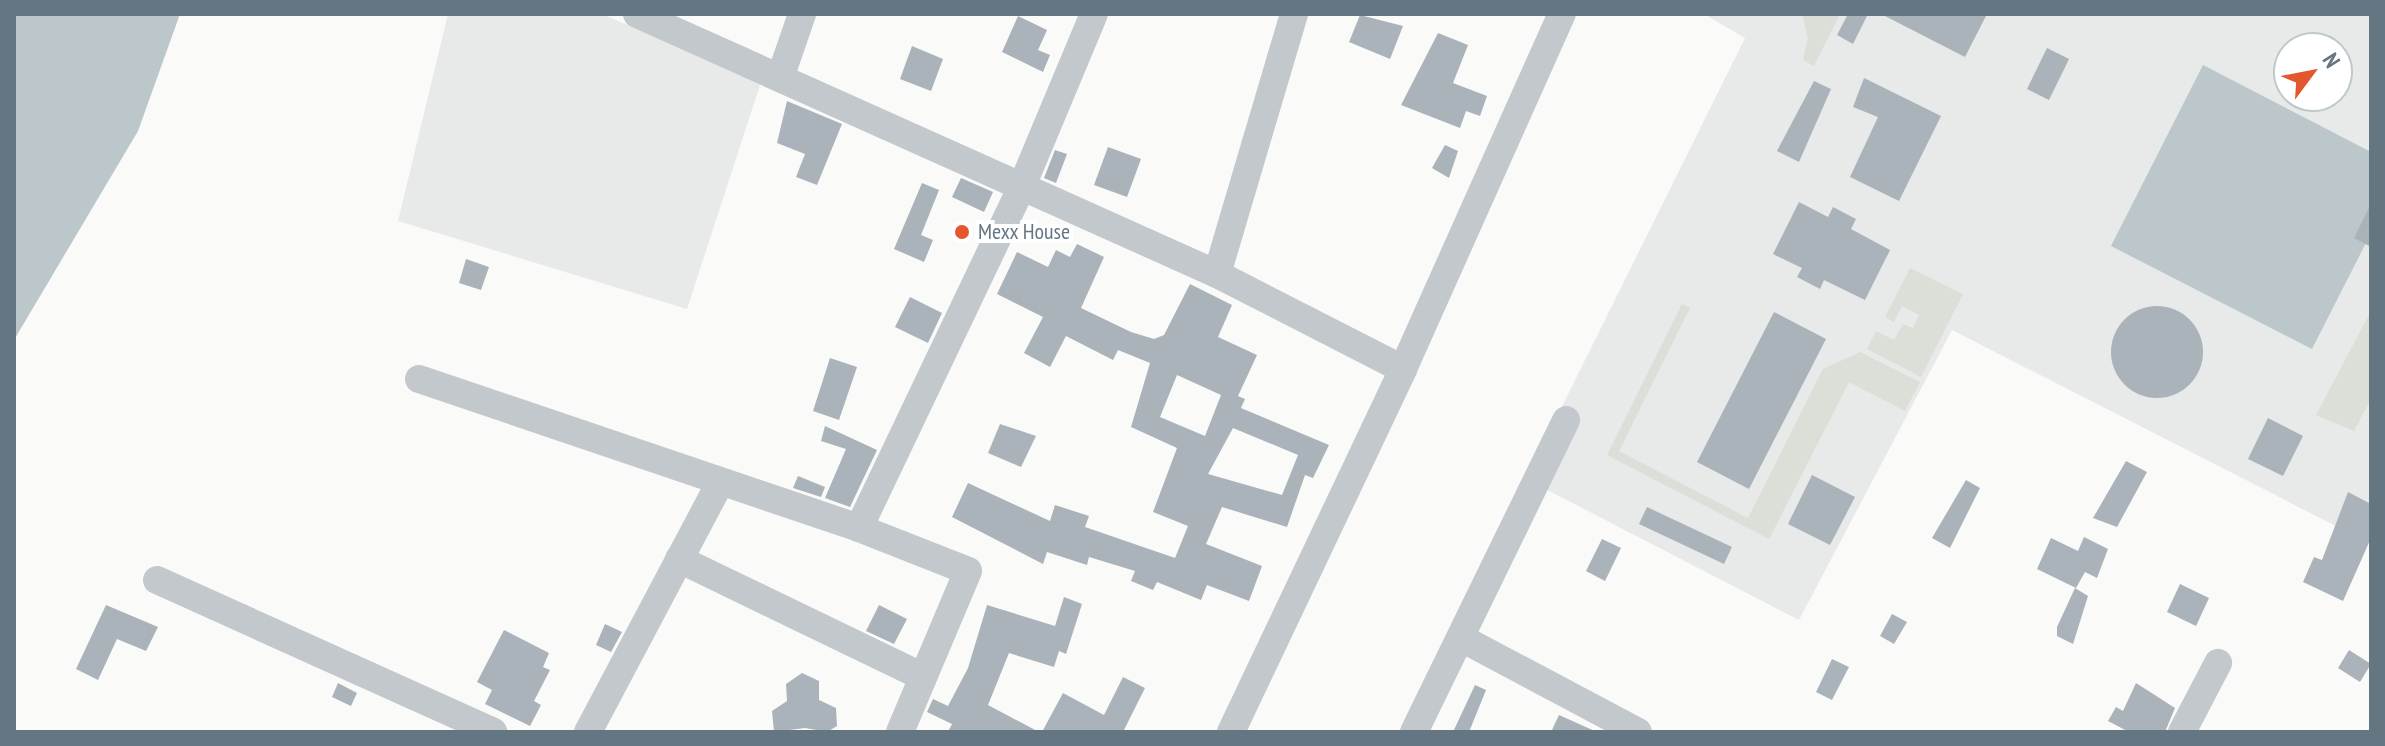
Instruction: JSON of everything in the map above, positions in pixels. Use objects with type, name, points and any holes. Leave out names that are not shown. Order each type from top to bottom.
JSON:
[{"type":"street","points":[[637,14],[1217,274],[1403,369]]},
{"type":"street","points":[[780,78],[802,14]]},
{"type":"street","points":[[859,528],[1022,186],[1094,14]]},
{"type":"street","points":[[1217,274],[1294,14]]},
{"type":"street","points":[[1231,732],[1403,369],[1562,14]]},
{"type":"street","points":[[419,379],[859,528],[968,571],[900,732]]},
{"type":"street","points":[[1414,732],[1463,639],[1566,420]]},
{"type":"street","points":[[588,732],[720,483]]},
{"type":"street","points":[[679,559],[923,677]]},
{"type":"street","points":[[157,580],[493,732]]},
{"type":"street","points":[[1463,639],[1638,732]]},
{"type":"street","points":[[2182,732],[2218,663]]},
{"type":"shaded area","points":[[14,14],[180,14],[138,131],[14,340]]},
{"type":"shaded area","points":[[448,14],[602,14],[761,82],[687,309],[398,221]]},
{"type":"shaded area","points":[[1704,14],[2371,14],[2371,544],[1952,330],[1799,620],[1526,479],[1745,38]]},
{"type":"shaded area","points":[[1802,14],[1840,14],[1814,66],[1803,60],[1808,38]]},
{"type":"shaded area","points":[[2203,65],[2273,101],[2273,112],[2294,112],[2371,152],[2371,233],[2312,349],[2111,246]]},
{"type":"shaded area","points":[[1910,268],[1963,294],[1921,377],[1867,349],[1876,331],[1894,340],[1903,324],[1913,328],[1919,315],[1902,306],[1894,322],[1885,317]]},
{"type":"shaded area","points":[[1682,304],[1690,308],[1619,451],[1748,518],[1823,369],[1860,352],[1920,382],[1905,411],[1849,382],[1769,539],[1607,455]]},
{"type":"shaded area","points":[[2371,311],[2371,399],[2354,431],[2316,415]]},
{"type":"building","points":[[1848,14],[1868,14],[1853,44],[1837,35]]},
{"type":"building","points":[[1881,14],[1987,14],[1965,57]]},
{"type":"building","points":[[1360,15],[1403,26],[1390,59],[1349,42]]},
{"type":"building","points":[[1018,16],[1047,30],[1038,50],[1050,55],[1043,72],[1002,52]]},
{"type":"building","points":[[1438,33],[1468,45],[1453,83],[1487,96],[1480,116],[1466,111],[1460,128],[1401,105]]},
{"type":"building","points":[[912,46],[943,59],[931,91],[900,79]]},
{"type":"building","points":[[2047,48],[2069,59],[2049,100],[2027,89]]},
{"type":"building","points":[[1864,78],[1941,116],[1899,201],[1850,177],[1878,117],[1853,107]]},
{"type":"building","points":[[1814,81],[1831,89],[1799,162],[1777,151]]},
{"type":"building","points":[[787,101],[842,124],[817,185],[796,177],[805,154],[777,143]]},
{"type":"building","points":[[1445,145],[1458,151],[1449,178],[1432,168]]},
{"type":"building","points":[[1108,147],[1141,159],[1127,197],[1094,185]]},
{"type":"building","points":[[1055,150],[1067,154],[1056,183],[1044,178]]},
{"type":"building","points":[[961,178],[993,192],[984,212],[952,197]]},
{"type":"building","points":[[922,183],[939,190],[921,235],[933,240],[924,262],[894,249]]},
{"type":"building","points":[[1799,202],[1828,217],[1833,207],[1856,219],[1851,229],[1890,250],[1865,300],[1824,280],[1820,289],[1797,277],[1802,268],[1773,254]]},
{"type":"building","points":[[2371,204],[2371,247],[2354,238]]},
{"type":"building","points":[[1077,244],[1104,257],[1081,308],[1131,332],[1154,339],[1164,335],[1190,284],[1232,305],[1218,337],[1257,355],[1238,396],[1245,399],[1241,408],[1329,445],[1313,478],[1305,475],[1287,527],[1222,507],[1206,544],[1262,566],[1249,601],[1207,585],[1201,600],[1157,582],[1153,590],[1131,581],[1135,571],[1089,557],[1087,565],[1047,552],[1043,564],[952,517],[968,483],[1050,521],[1055,505],[1089,516],[1085,527],[1175,558],[1188,526],[1153,512],[1177,448],[1131,427],[1150,363],[1118,350],[1113,360],[1066,336],[1050,367],[1024,353],[1043,317],[997,294],[1017,252],[1048,267],[1056,250],[1070,257]],"holes":[[[1177,375],[1221,395],[1205,436],[1160,417]],[[1233,428],[1298,455],[1282,495],[1208,474]]]},
{"type":"building","points":[[466,259],[489,267],[481,290],[459,283]]},
{"type":"building","points":[[910,297],[942,313],[928,343],[895,327]]},
{"type":"building","points":[[2157,306],[2175,310],[2190,319],[2199,334],[2203,352],[2199,370],[2190,385],[2175,394],[2157,398],[2139,394],[2124,385],[2115,370],[2111,352],[2115,334],[2124,319],[2139,310]]},
{"type":"building","points":[[1774,312],[1826,339],[1749,489],[1697,462]]},
{"type":"building","points":[[830,358],[857,367],[839,420],[813,411]]},
{"type":"building","points":[[2268,418],[2303,436],[2283,476],[2248,459]]},
{"type":"building","points":[[1000,424],[1036,436],[1021,467],[988,453]]},
{"type":"building","points":[[825,426],[877,450],[850,507],[825,498],[846,449],[821,441]]},
{"type":"building","points":[[2126,461],[2147,472],[2117,527],[2093,518]]},
{"type":"building","points":[[1812,475],[1855,497],[1830,545],[1788,524]]},
{"type":"building","points":[[798,476],[825,487],[821,497],[793,488]]},
{"type":"building","points":[[1966,480],[1980,488],[1950,548],[1932,538]]},
{"type":"building","points":[[2348,492],[2371,504],[2371,538],[2343,601],[2303,582],[2314,557],[2322,560]]},
{"type":"building","points":[[1647,507],[1732,547],[1724,564],[1639,524]]},
{"type":"building","points":[[2084,537],[2108,549],[2097,578],[2085,572],[2076,588],[2037,569],[2051,538],[2078,551]]},
{"type":"building","points":[[1602,539],[1621,548],[1605,581],[1586,571]]},
{"type":"building","points":[[2180,584],[2209,598],[2196,626],[2167,612]]},
{"type":"building","points":[[2075,588],[2088,596],[2073,644],[2057,636],[2057,627]]},
{"type":"building","points":[[1064,597],[1082,604],[1066,654],[1059,651],[1054,667],[1009,653],[988,705],[1039,732],[948,732],[952,724],[927,712],[933,699],[948,706],[968,668],[987,605],[1055,626]]},
{"type":"building","points":[[106,605],[158,627],[146,651],[117,639],[98,680],[76,669]]},
{"type":"building","points":[[879,605],[907,619],[894,644],[866,631]]},
{"type":"building","points":[[1892,614],[1907,622],[1894,644],[1880,636]]},
{"type":"building","points":[[605,624],[622,632],[611,652],[596,645]]},
{"type":"building","points":[[504,630],[549,653],[543,667],[550,670],[534,701],[541,705],[530,726],[485,704],[492,690],[477,682]]},
{"type":"building","points":[[2349,650],[2371,664],[2360,682],[2338,668]]},
{"type":"building","points":[[1832,659],[1849,667],[1832,700],[1816,692]]},
{"type":"building","points":[[802,673],[819,681],[819,700],[836,708],[837,726],[827,732],[805,728],[774,732],[772,711],[787,701],[786,684]]},
{"type":"building","points":[[1123,677],[1145,688],[1123,732],[1042,732],[1063,693],[1104,715]]},
{"type":"building","points":[[338,683],[357,693],[351,706],[332,697]]},
{"type":"building","points":[[2136,683],[2175,708],[2165,732],[2129,732],[2108,721],[2116,707],[2123,711]]},
{"type":"building","points":[[1475,685],[1486,690],[1469,732],[1453,732]]},
{"type":"building","points":[[1559,715],[1597,732],[1551,732]]},
{"type":"place","name":"Mexx House","points":[[962,232]]}]
